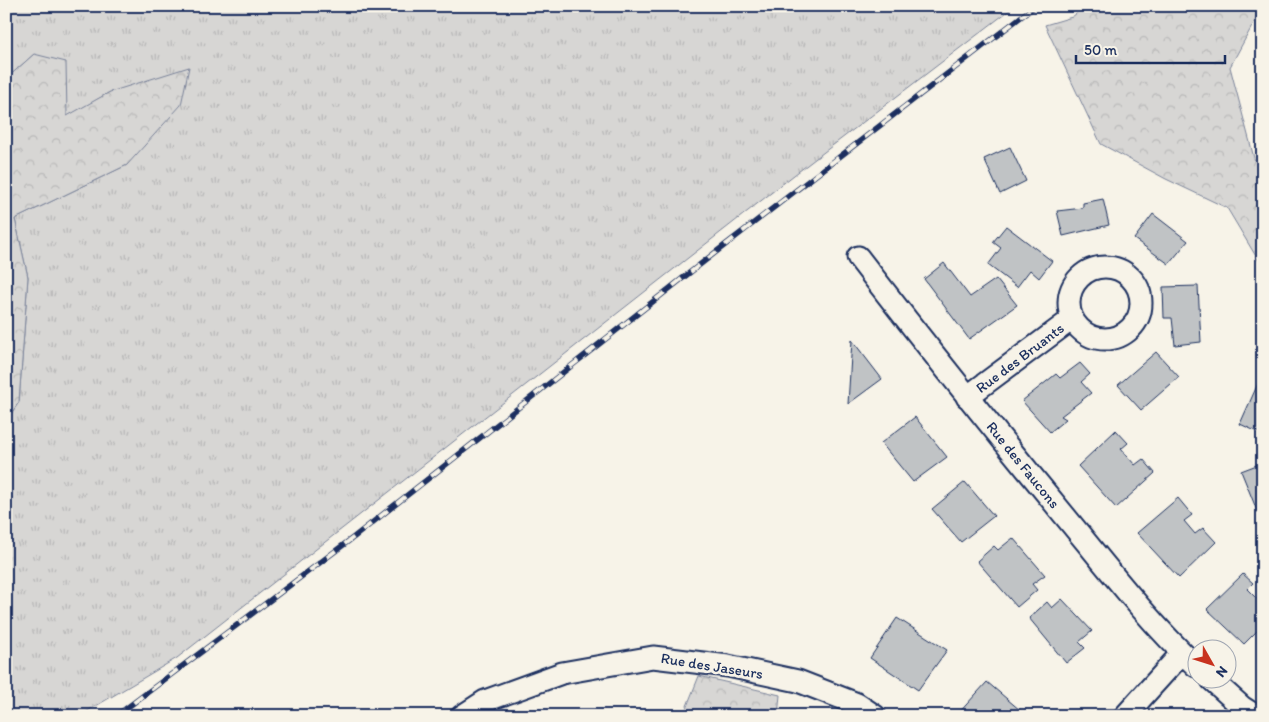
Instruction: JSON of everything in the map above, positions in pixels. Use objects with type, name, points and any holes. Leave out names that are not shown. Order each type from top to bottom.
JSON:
[{"type":"street","name":"Rue des Faucons","points":[[858,257],[967,397],[1118,580],[1186,656]]},
{"type":"street","name":"Rue des Bruants","points":[[967,397],[1072,319]]},
{"type":"street","name":"Rue des Jaseurs","points":[[462,716],[485,701],[562,673],[653,657],[728,666],[798,681],[857,704],[874,716]]},
{"type":"street","points":[[1125,716],[1186,662]]},
{"type":"street","points":[[1223,690],[1242,707],[1256,716]]},
{"type":"green space","points":[[6,6],[1015,6],[794,175],[177,658],[79,716],[6,716],[6,421],[19,402],[28,277],[15,219],[127,165],[110,92],[67,117],[34,54],[6,79]]},
{"type":"green space","points":[[1086,6],[1263,6],[1230,67],[1263,192],[1263,268],[1227,208],[1166,179],[1101,144],[1045,25],[1072,17]]},
{"type":"green space","points":[[34,54],[66,62],[67,116],[110,92],[189,67],[181,105],[127,165],[15,219],[28,277],[19,402],[6,421],[6,79]]},
{"type":"green space","points":[[699,676],[780,695],[778,716],[683,716]]},
{"type":"building","points":[[1010,147],[1026,181],[1000,194],[984,159]]},
{"type":"building","points":[[1103,199],[1109,225],[1063,236],[1057,211],[1083,208],[1083,203]]},
{"type":"building","points":[[1153,214],[1188,241],[1169,264],[1134,239]]},
{"type":"building","points":[[1006,226],[1052,261],[1039,278],[1030,270],[1017,287],[988,265],[1001,248],[993,242]]},
{"type":"building","points":[[944,263],[970,297],[996,279],[1017,305],[969,339],[924,279]]},
{"type":"building","points":[[1198,286],[1201,342],[1175,345],[1172,318],[1164,318],[1163,287]]},
{"type":"building","points":[[852,340],[882,379],[848,404]]},
{"type":"building","points":[[1156,352],[1179,377],[1141,410],[1118,385]]},
{"type":"building","points":[[1080,363],[1090,374],[1081,382],[1091,393],[1061,416],[1066,419],[1050,432],[1022,401],[1056,374],[1060,378]]},
{"type":"building","points":[[1260,379],[1263,381],[1262,434],[1240,424]]},
{"type":"building","points":[[915,417],[947,457],[913,482],[881,443]]},
{"type":"building","points":[[1116,430],[1128,443],[1121,449],[1135,465],[1143,459],[1155,473],[1116,508],[1078,466]]},
{"type":"building","points":[[1262,463],[1263,511],[1258,513],[1241,471]]},
{"type":"building","points":[[965,482],[994,516],[961,542],[932,509]]},
{"type":"building","points":[[1178,498],[1192,515],[1184,521],[1195,534],[1203,528],[1216,542],[1179,578],[1137,533]]},
{"type":"building","points":[[1013,538],[1045,575],[1032,584],[1037,590],[1017,607],[977,561],[994,546],[998,550]]},
{"type":"building","points":[[1243,574],[1253,583],[1247,589],[1260,602],[1263,600],[1263,625],[1244,644],[1207,609]]},
{"type":"building","points":[[1062,599],[1092,631],[1079,642],[1085,648],[1066,663],[1029,618],[1047,602],[1052,608]]},
{"type":"building","points":[[897,618],[947,650],[918,690],[870,658]]},
{"type":"building","points":[[987,682],[1027,716],[956,716]]},
{"type":"railway","points":[[116,716],[354,537],[716,252],[1035,6]]}]
